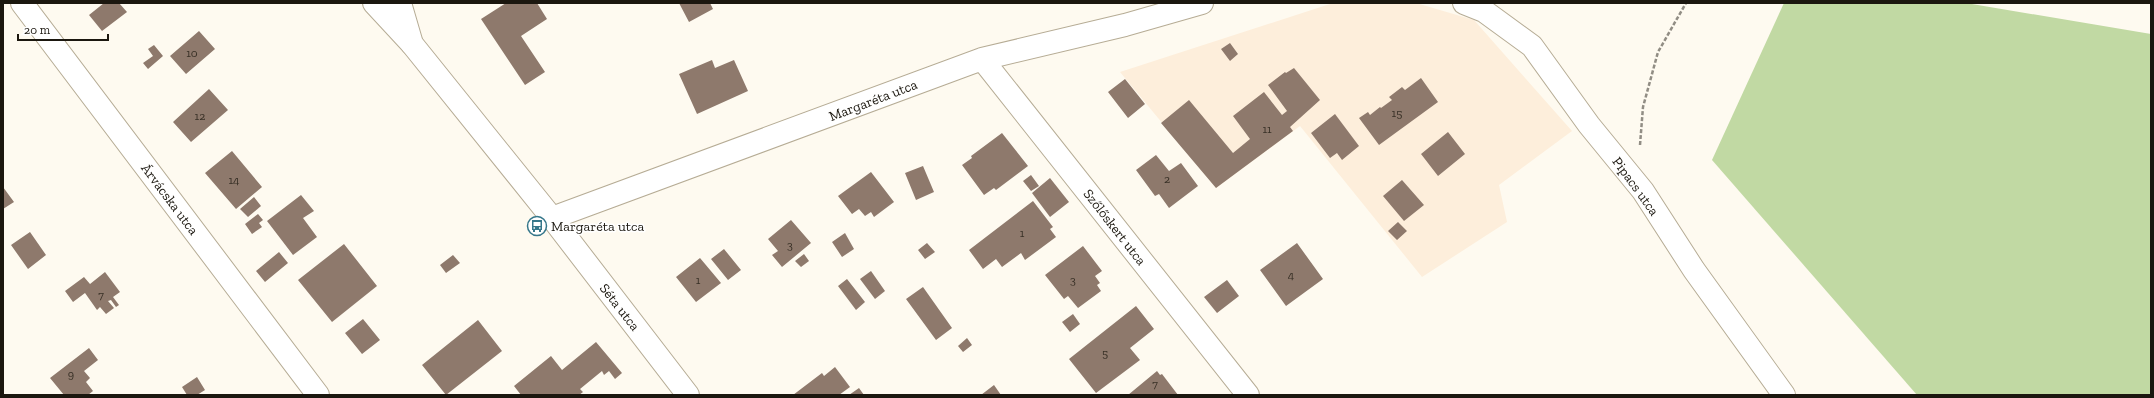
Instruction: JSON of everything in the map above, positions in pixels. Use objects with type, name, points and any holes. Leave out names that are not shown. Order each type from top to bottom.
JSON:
[{"type":"street","name":"Árvácska utca","points":[[22,3],[318,395]]},
{"type":"street","name":"Séta utca","points":[[374,3],[412,44],[552,218],[688,395]]},
{"type":"street","points":[[400,3],[412,44]]},
{"type":"street","name":"Margaréta utca","points":[[552,218],[982,59],[1125,25],[1202,3]]},
{"type":"street","name":"Pipacs utca","points":[[1464,3],[1484,11],[1532,46],[1590,125],[1643,191],[1694,270],[1784,395]]},
{"type":"street","name":"Szőlőskert utca","points":[[982,59],[1248,395]]},
{"type":"path","points":[[1639,149],[1643,107],[1658,52],[1686,3]]},
{"type":"shaded area","points":[[1333,3],[1416,3],[1474,20],[1572,131],[1499,185],[1507,222],[1422,277],[1300,126],[1216,188],[1120,72]]},
{"type":"green space","points":[[1784,3],[1966,3],[2151,34],[2151,395],[1917,395],[1712,160]]},
{"type":"building","points":[[104,3],[119,3],[127,12],[102,31],[89,15]]},
{"type":"building","points":[[506,3],[537,3],[547,19],[521,36],[545,72],[525,85],[481,19]]},
{"type":"building","points":[[679,3],[710,3],[713,9],[689,22]]},
{"type":"building","points":[[199,31],[215,49],[186,74],[170,56]]},
{"type":"building","points":[[1230,43],[1238,54],[1230,61],[1221,49]]},
{"type":"building","points":[[154,45],[163,56],[148,69],[143,63],[153,56],[148,49]]},
{"type":"building","points":[[712,60],[715,68],[734,60],[748,91],[697,114],[679,74]]},
{"type":"building","points":[[1294,68],[1320,100],[1290,127],[1293,131],[1216,188],[1161,123],[1189,100],[1233,153],[1250,139],[1233,116],[1264,92],[1282,115],[1287,111],[1268,85],[1285,72],[1286,73]]},
{"type":"building","points":[[1421,78],[1438,102],[1379,145],[1359,118],[1368,112],[1370,115],[1380,107],[1381,108],[1392,100],[1389,97],[1402,87],[1405,90]]},
{"type":"building","points":[[1125,79],[1145,104],[1128,118],[1108,92]]},
{"type":"building","points":[[209,89],[228,110],[191,142],[173,122]]},
{"type":"building","points":[[1335,114],[1359,146],[1342,160],[1337,153],[1330,158],[1311,133]]},
{"type":"building","points":[[1448,132],[1465,154],[1438,176],[1421,154]]},
{"type":"building","points":[[1002,133],[1028,166],[996,190],[994,188],[984,195],[962,165],[972,158],[971,156]]},
{"type":"building","points":[[232,151],[262,187],[236,209],[205,173]]},
{"type":"building","points":[[1156,155],[1169,171],[1181,163],[1198,186],[1169,208],[1159,194],[1155,196],[1136,170]]},
{"type":"building","points":[[923,166],[934,192],[916,200],[905,173]]},
{"type":"building","points":[[871,172],[894,202],[874,217],[871,212],[865,216],[859,209],[852,214],[838,196]]},
{"type":"building","points":[[1031,175],[1039,186],[1031,191],[1023,181]]},
{"type":"building","points":[[1050,178],[1069,202],[1050,217],[1032,193]]},
{"type":"building","points":[[1402,180],[1424,205],[1404,221],[1383,196]]},
{"type":"building","points":[[3,187],[14,202],[3,209]]},
{"type":"building","points":[[301,195],[314,211],[303,218],[317,237],[293,255],[267,221]]},
{"type":"building","points":[[254,197],[261,206],[248,217],[240,209]]},
{"type":"building","points":[[1033,201],[1053,227],[1050,229],[1056,237],[1025,260],[1021,253],[1002,267],[996,259],[983,269],[969,250]]},
{"type":"building","points":[[258,214],[263,220],[259,223],[262,227],[252,234],[245,224]]},
{"type":"building","points":[[791,220],[811,243],[782,267],[772,255],[778,251],[768,239]]},
{"type":"building","points":[[1398,222],[1407,231],[1397,240],[1388,231]]},
{"type":"building","points":[[30,232],[46,255],[28,269],[11,245]]},
{"type":"building","points":[[845,233],[854,249],[842,257],[832,242]]},
{"type":"building","points":[[927,243],[935,252],[925,259],[918,250]]},
{"type":"building","points":[[1297,243],[1323,279],[1286,306],[1260,270]]},
{"type":"building","points":[[344,244],[377,286],[332,322],[298,280]]},
{"type":"building","points":[[1083,246],[1102,271],[1095,276],[1100,283],[1097,285],[1101,291],[1078,308],[1068,296],[1064,299],[1045,275]]},
{"type":"building","points":[[724,249],[741,270],[728,280],[711,259]]},
{"type":"building","points":[[279,252],[288,263],[265,282],[256,271]]},
{"type":"building","points":[[804,254],[809,261],[801,267],[795,261]]},
{"type":"building","points":[[453,255],[460,263],[446,273],[440,265]]},
{"type":"building","points":[[700,258],[721,283],[696,302],[676,277]]},
{"type":"building","points":[[871,271],[885,291],[875,299],[860,279]]},
{"type":"building","points":[[105,272],[120,292],[113,297],[119,305],[116,307],[111,300],[108,301],[114,308],[106,314],[100,307],[97,310],[85,293],[73,302],[65,291],[84,277],[90,284]]},
{"type":"building","points":[[847,279],[865,302],[856,310],[838,286]]},
{"type":"building","points":[[1227,280],[1239,296],[1217,313],[1204,297]]},
{"type":"building","points":[[923,287],[952,328],[936,340],[906,299]]},
{"type":"building","points":[[1136,306],[1154,329],[1130,348],[1140,360],[1096,393],[1069,359]]},
{"type":"building","points":[[1073,314],[1080,324],[1070,332],[1062,322]]},
{"type":"building","points":[[363,319],[380,340],[362,354],[345,333]]},
{"type":"building","points":[[478,320],[502,351],[446,395],[422,365]]},
{"type":"building","points":[[967,338],[972,345],[963,352],[958,346]]},
{"type":"building","points":[[596,342],[622,373],[615,379],[609,371],[604,375],[602,371],[580,389],[583,392],[579,395],[521,395],[514,386],[551,356],[562,370]]},
{"type":"building","points":[[89,348],[98,360],[84,371],[90,378],[86,382],[93,391],[88,395],[64,395],[50,378]]},
{"type":"building","points":[[835,367],[850,387],[839,395],[793,395],[822,373],[824,376]]},
{"type":"building","points":[[1157,371],[1160,375],[1162,374],[1178,395],[1128,395]]},
{"type":"building","points":[[197,377],[205,390],[197,395],[187,395],[182,387]]},
{"type":"building","points":[[994,385],[1001,395],[981,395]]},
{"type":"building","points":[[859,388],[864,395],[849,395]]},
{"type":"place","name":"Margaréta utca","points":[[537,226]]}]
